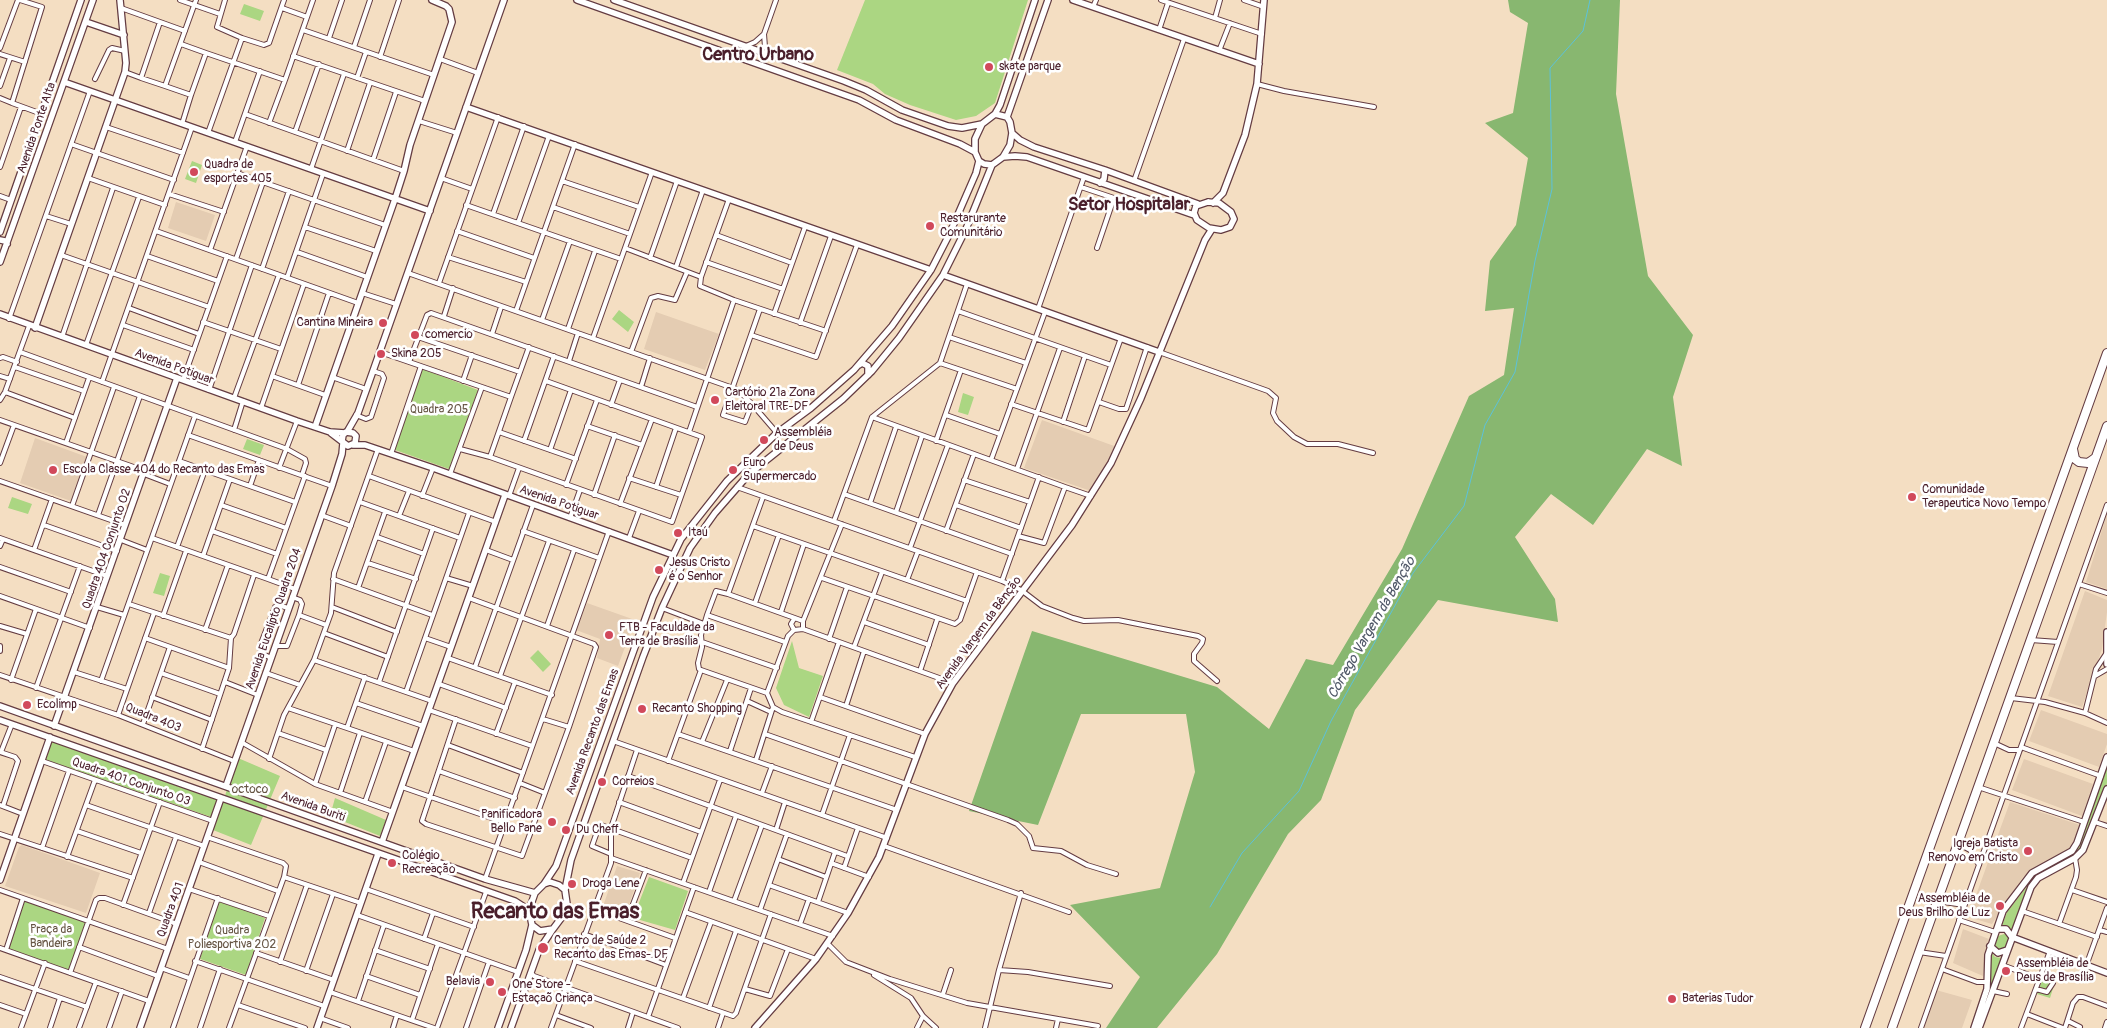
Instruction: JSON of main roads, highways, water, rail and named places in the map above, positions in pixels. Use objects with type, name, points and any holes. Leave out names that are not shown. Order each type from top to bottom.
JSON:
[{"type":"highway","points":[[1865,1028],[2107,353]]},
{"type":"highway","points":[[1892,1028],[2107,426]]},
{"type":"highway","points":[[2072,449],[2075,459],[2079,462],[2088,463],[2095,457]]},
{"type":"waterway","name":"Córrego Vargem da Benção","points":[[1210,907],[1242,853],[1299,791],[1331,721],[1413,573],[1464,506],[1485,425],[1515,372],[1535,261],[1552,189],[1550,68],[1583,31],[1590,0]]},
{"type":"place","name":"skate parque","points":[[989,67]]},
{"type":"place","name":"Quadra de esportes 405","points":[[194,172]]},
{"type":"place","name":"Restarurante Comunitário","points":[[930,226]]},
{"type":"place","name":"Cantina Mineira","points":[[383,323]]},
{"type":"place","name":"comercio","points":[[415,335]]},
{"type":"place","name":"Skina 205","points":[[381,354]]},
{"type":"place","name":"Cartório 21ª Zona Eleitoral TRE-DF","points":[[715,400]]},
{"type":"place","name":"Assembléia de Deus","points":[[764,440]]},
{"type":"place","name":"Escola Classe 404 do Recanto das Emas","points":[[53,470]]},
{"type":"place","name":"Euro Supermercado","points":[[733,470]]},
{"type":"place","name":"Comunidade Terapeutica Novo Tempo","points":[[1912,497]]},
{"type":"place","name":"Itaú","points":[[678,533]]},
{"type":"place","name":"Jesus Cristo é o Senhor","points":[[659,570]]},
{"type":"place","name":"FTB - Faculdade da Terra de Brasília","points":[[609,635]]},
{"type":"place","name":"Ecolimp","points":[[27,705]]},
{"type":"place","name":"Recanto Shopping","points":[[642,709]]},
{"type":"place","name":"Correios","points":[[602,782]]},
{"type":"place","name":"Panificadora Bello Pane","points":[[552,822]]},
{"type":"place","name":"Du Cheff","points":[[566,830]]},
{"type":"place","name":"Igreja Batista Renovo em Cristo","points":[[2028,851]]},
{"type":"place","name":"Colégio Recreação","points":[[392,863]]},
{"type":"place","name":"Droga Lene","points":[[572,884]]},
{"type":"place","name":"Assembléia de Deus Brilho de Luz","points":[[2000,906]]},
{"type":"place","name":"Centro de Saúde 2 Recanto das Emas- DF","points":[[543,948]]},
{"type":"place","name":"Assembléia de Deus de Brasília","points":[[2006,971]]},
{"type":"place","name":"Belavia","points":[[490,982]]},
{"type":"place","name":"One Store - Estaçaõ Criança","points":[[502,992]]},
{"type":"place","name":"Baterias Tudor","points":[[1672,999]]},
{"type":"district","name":"Centro Urbano","points":[[758,55]]},
{"type":"district","name":"Setor Hospitalar","points":[[1129,205]]},
{"type":"district","name":"Recanto das Emas","points":[[555,912]]},
{"type":"park label","name":"Quadra 205","points":[[439,410]]},
{"type":"park label","name":"octoco","points":[[250,790]]},
{"type":"park label","name":"Praça da Bandeira","points":[[51,937]]},
{"type":"park label","name":"Quadra Poliesportiva 202","points":[[232,938]]}]
